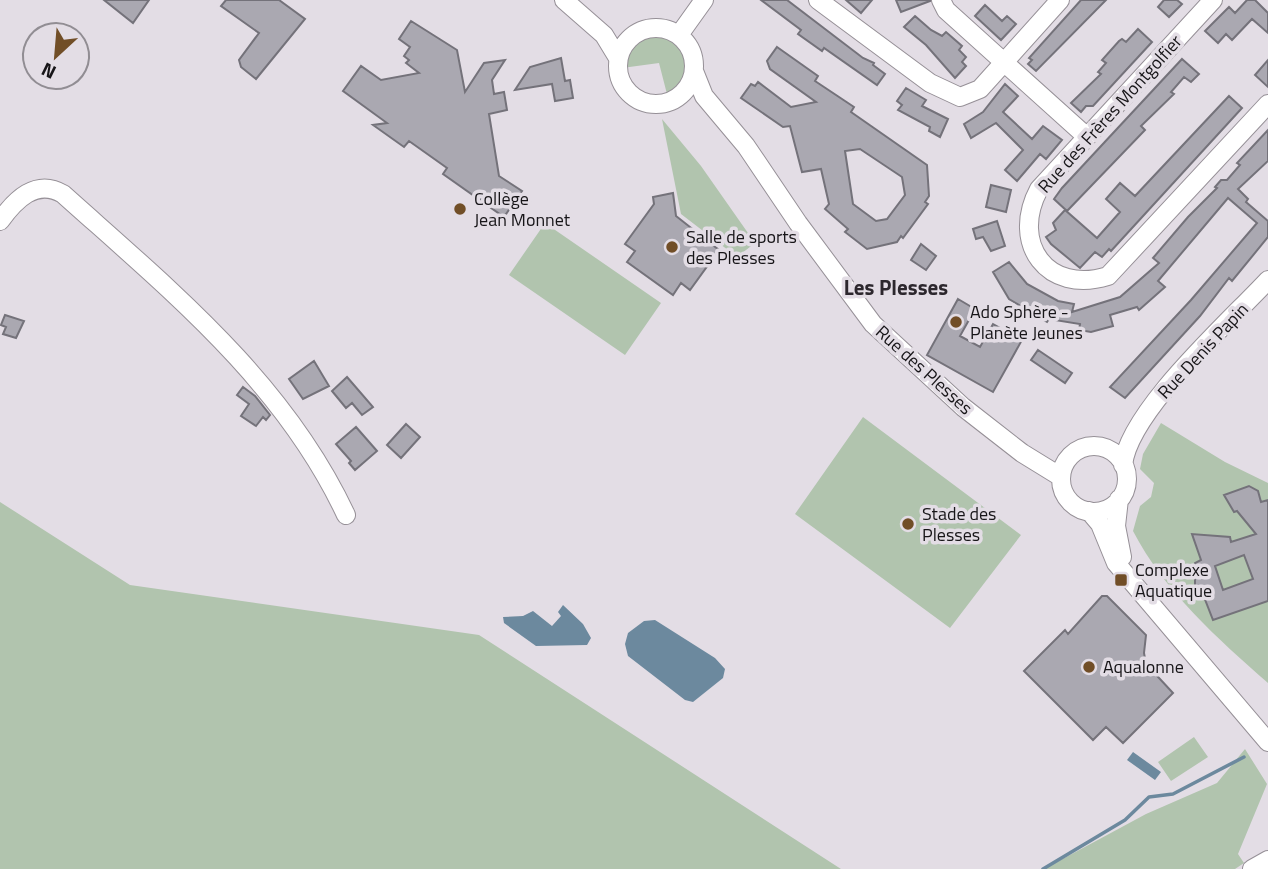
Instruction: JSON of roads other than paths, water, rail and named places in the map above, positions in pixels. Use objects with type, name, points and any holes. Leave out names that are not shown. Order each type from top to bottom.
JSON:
[{"type":"street","points":[[564,0],[585,15],[617,30],[635,33],[662,28],[679,35],[691,51],[694,71],[688,87],[675,99],[650,104],[634,98],[619,77],[618,58],[626,41],[635,33]]},
{"type":"street","points":[[679,35],[704,0]]},
{"type":"street","points":[[818,0],[930,83],[953,96],[974,94],[1060,0]]},
{"type":"street","points":[[941,0],[946,10],[1087,137]]},
{"type":"street","name":"Rue des Frères Montgolfier","points":[[1213,0],[1040,189],[1027,221],[1033,250],[1041,262],[1068,279],[1084,281],[1108,276],[1268,104]]},
{"type":"street","points":[[585,15],[604,35],[618,58]]},
{"type":"street","name":"Rue des Plesses","points":[[694,71],[701,91],[873,324],[942,389],[1061,477]]},
{"type":"street","name":"Rue des Plesses","points":[[675,99],[697,103],[725,121]]},
{"type":"street","points":[[0,220],[13,204],[30,191],[48,188],[63,194],[213,328],[247,365],[325,468],[346,515]]},
{"type":"street","name":"Rue Denis Papin","points":[[1103,447],[1139,423],[1268,280]]},
{"type":"street","name":"Rue Denis Papin","points":[[1123,465],[1126,451],[1139,423]]},
{"type":"street","name":"Rue des Plesses","points":[[1008,440],[1046,454],[1069,457]]},
{"type":"street","points":[[1127,574],[1117,534],[1119,499],[1126,481],[1123,465],[1117,456],[1103,447],[1081,448],[1069,457],[1061,477],[1067,498],[1089,511],[1100,524],[1116,563],[1268,742]]},
{"type":"street","points":[[1089,511],[1105,509],[1119,499]]},
{"type":"street","points":[[1252,869],[1268,860]]},
{"type":"water","points":[[563,605],[583,624],[591,638],[587,645],[536,646],[504,623],[503,617],[523,616],[533,611],[552,626],[561,616],[558,612]]},
{"type":"water","points":[[655,620],[715,658],[725,669],[723,678],[693,702],[685,700],[628,656],[625,644],[628,633],[644,621]]},
{"type":"water","points":[[1133,752],[1161,772],[1155,780],[1127,760]]},
{"type":"waterway","points":[[1043,869],[1125,820],[1149,797],[1173,794],[1244,757]]},
{"type":"place","name":"Collège Jean Monnet","points":[[460,209]]},
{"type":"place","name":"Salle de sports des Plesses","points":[[672,247]]},
{"type":"place","name":"Ado Sphère - Planète Jeunes","points":[[956,322]]},
{"type":"place","name":"Stade des Plesses","points":[[908,524]]},
{"type":"place","name":"Complexe Aquatique","points":[[1121,580]]},
{"type":"place","name":"Aqualonne","points":[[1089,667]]},
{"type":"district","name":"Les Plesses","points":[[896,288]]}]
